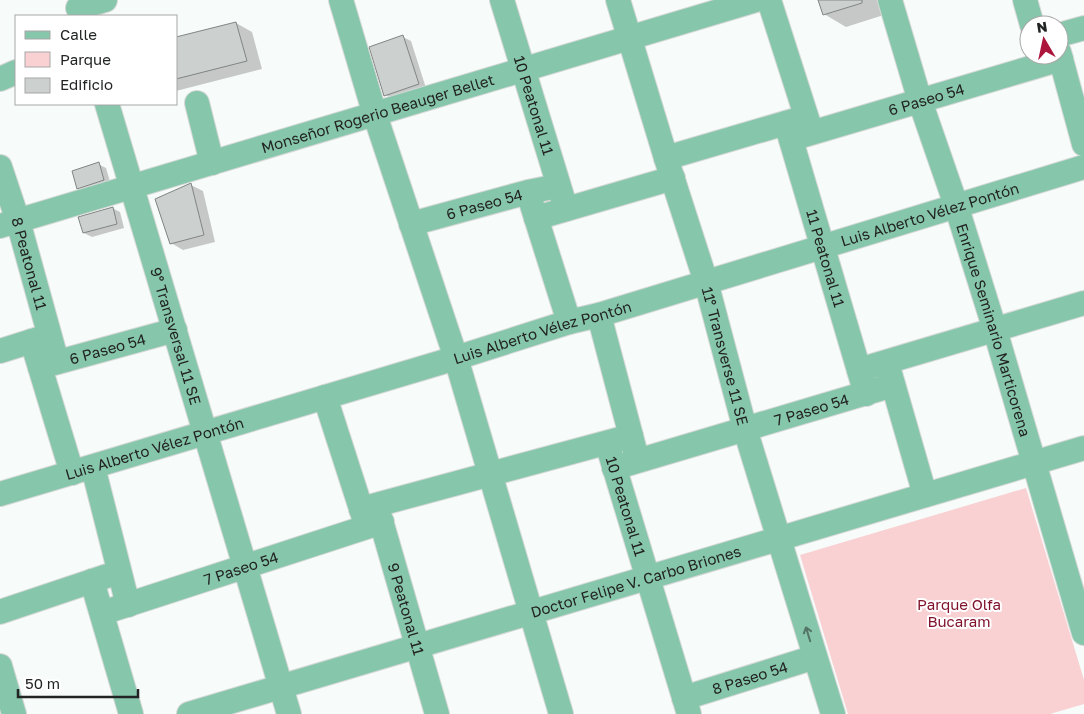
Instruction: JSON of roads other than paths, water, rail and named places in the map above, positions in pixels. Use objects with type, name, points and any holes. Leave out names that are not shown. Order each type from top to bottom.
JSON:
[{"type":"street","points":[[78,8],[105,0]]},
{"type":"street","points":[[341,0],[374,115],[456,358],[561,714]]},
{"type":"street","name":"10 Peatonal 11","points":[[502,0],[566,209]]},
{"type":"street","name":"11° Transverse 11 SE","points":[[618,0],[706,282],[745,430],[833,714]]},
{"type":"street","name":"11 Peatonal 11","points":[[769,0],[798,128],[822,247],[866,394]]},
{"type":"street","name":"Enrique Seminario Marticorena","points":[[890,0],[920,101],[956,205],[996,330],[1035,462],[1080,599],[1084,633]]},
{"type":"street","points":[[1025,0],[1029,15]]},
{"type":"street","name":"Monseñor Rogerio Beauger Bellet","points":[[9,224],[630,38],[746,1]]},
{"type":"street","points":[[1069,32],[1084,28]]},
{"type":"street","name":"6 Paseo 54","points":[[536,218],[566,209],[670,168],[798,128],[920,101],[1030,65]]},
{"type":"street","points":[[1054,65],[1084,144]]},
{"type":"street","points":[[0,79],[15,72]]},
{"type":"street","points":[[197,103],[212,163]]},
{"type":"street","name":"9° Transversal 11 SE","points":[[107,105],[289,714]]},
{"type":"street","name":"8 Peatonal 11","points":[[0,167],[9,224],[41,338],[82,470],[119,572],[128,605]]},
{"type":"street","name":"Luis Alberto Vélez Pontón","points":[[0,494],[325,398],[569,322],[599,315],[1084,167]]},
{"type":"street","name":"6 Paseo 54","points":[[411,224],[528,192],[558,186]]},
{"type":"street","points":[[528,192],[569,322]]},
{"type":"street","points":[[859,370],[1084,303]]},
{"type":"street","name":"10 Peatonal 11","points":[[599,315],[637,461]]},
{"type":"street","name":"6 Paseo 54","points":[[49,364],[175,330]]},
{"type":"street","points":[[0,351],[41,338]]},
{"type":"street","points":[[886,362],[925,495]]},
{"type":"street","name":"7 Paseo 54","points":[[614,468],[894,386]]},
{"type":"street","name":"9 Peatonal 11","points":[[325,398],[372,516],[418,646],[437,714]]},
{"type":"street","name":"7 Paseo 54","points":[[102,613],[244,567],[372,516],[490,474],[631,436]]},
{"type":"street","name":"10 Peatonal 11","points":[[607,443],[648,578],[695,708]]},
{"type":"street","name":"Doctor Felipe V. Carbo Briones","points":[[189,714],[1084,448]]},
{"type":"street","points":[[0,612],[119,572]]},
{"type":"street","points":[[92,582],[131,714]]},
{"type":"street","name":"8 Paseo 54","points":[[695,708],[815,657]]},
{"type":"street","points":[[0,666],[14,714]]},
{"type":"park label","name":"Parque Olfa Bucaram","points":[[959,612]]}]
